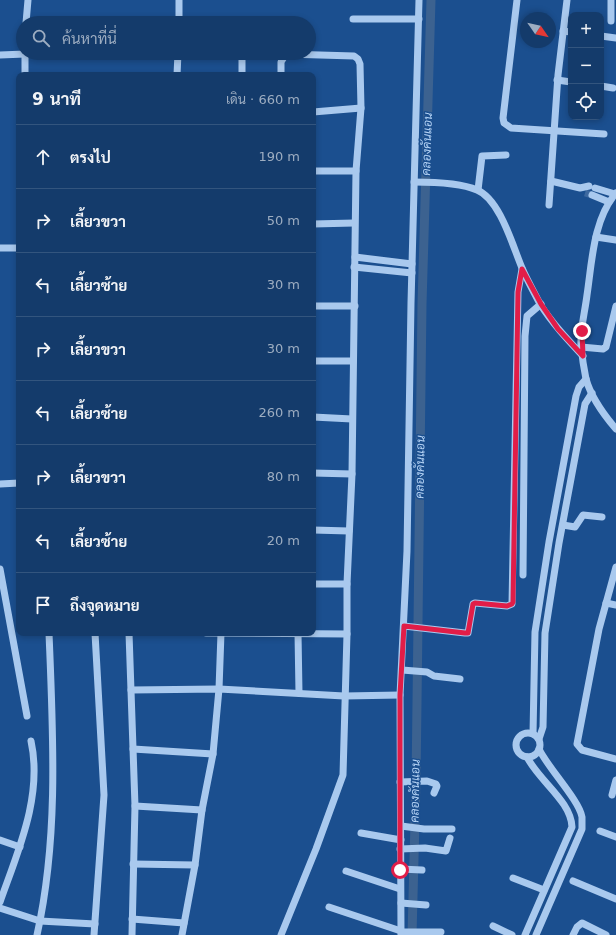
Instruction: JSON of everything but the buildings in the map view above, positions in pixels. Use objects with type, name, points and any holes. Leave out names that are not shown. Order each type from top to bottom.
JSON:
[{"type":"street","points":[[27,16],[28,0]]},
{"type":"street","points":[[178,16],[179,0]]},
{"type":"street","points":[[402,932],[402,903],[400,889],[404,870],[400,849],[400,695],[405,670],[404,626],[407,551],[412,264],[416,182],[419,0]]},
{"type":"street","points":[[517,0],[502,118],[504,123],[511,128],[604,134]]},
{"type":"street","points":[[549,205],[558,80],[567,0]]},
{"type":"street","points":[[611,0],[611,21]]},
{"type":"street","points":[[353,20],[419,19]]},
{"type":"street","points":[[563,31],[568,32]]},
{"type":"street","points":[[604,36],[616,38]]},
{"type":"street","points":[[0,55],[16,54]]},
{"type":"street","points":[[281,935],[316,849],[343,775],[344,696],[347,634],[346,584],[352,474],[355,306],[354,223],[361,108],[360,64],[358,59],[354,56],[316,55]]},
{"type":"street","points":[[25,60],[25,72]]},
{"type":"street","points":[[177,72],[178,60]]},
{"type":"street","points":[[242,60],[242,72]]},
{"type":"street","points":[[281,72],[282,60]]},
{"type":"street","points":[[558,80],[568,82]]},
{"type":"street","points":[[604,86],[613,88]]},
{"type":"street","points":[[316,112],[361,108]]},
{"type":"street","points":[[478,190],[482,156],[506,155]]},
{"type":"street","points":[[316,171],[356,171]]},
{"type":"street","points":[[551,181],[588,190],[616,194]]},
{"type":"street","points":[[416,182],[439,182],[478,190],[490,200],[498,211],[522,269],[541,304],[558,329],[583,356]]},
{"type":"street","points":[[588,190],[609,202]]},
{"type":"street","points":[[616,194],[609,202],[596,237],[581,347],[586,379],[592,393],[608,420],[616,429]]},
{"type":"street","points":[[316,224],[354,223]]},
{"type":"street","points":[[596,237],[616,240]]},
{"type":"street","points":[[0,248],[16,248]]},
{"type":"street","points":[[355,257],[412,264]]},
{"type":"street","points":[[354,267],[412,273]]},
{"type":"street","points":[[404,626],[461,634],[468,633],[473,604],[507,606],[513,602],[518,292],[522,269]]},
{"type":"street","points":[[522,575],[525,336],[527,316],[541,304]]},
{"type":"street","points":[[316,306],[355,306]]},
{"type":"street","points":[[581,347],[603,349],[606,347],[616,306]]},
{"type":"street","points":[[316,361],[353,361]]},
{"type":"street","points":[[536,935],[582,830],[582,816],[578,806],[545,761],[536,737],[535,632],[549,542],[576,396],[586,379]]},
{"type":"street","points":[[536,737],[543,727],[545,633],[559,543],[585,404],[592,393]]},
{"type":"street","points":[[316,417],[352,419]]},
{"type":"street","points":[[316,473],[352,474]]},
{"type":"street","points":[[0,484],[16,483]]},
{"type":"street","points":[[563,525],[575,527],[583,515],[602,517]]},
{"type":"street","points":[[316,530],[349,531]]},
{"type":"street","points":[[549,542],[559,543]]},
{"type":"street","points":[[616,568],[599,629],[577,744],[582,750],[616,758]]},
{"type":"street","points":[[0,569],[27,716]]},
{"type":"street","points":[[316,584],[346,584]]},
{"type":"street","points":[[606,603],[616,604]]},
{"type":"street","points":[[535,632],[545,633]]},
{"type":"street","points":[[316,633],[347,634]]},
{"type":"street","points":[[37,935],[48,868],[52,785],[49,636]]},
{"type":"street","points":[[94,935],[104,795],[95,636]]},
{"type":"street","points":[[129,636],[135,806],[132,935]]},
{"type":"street","points":[[182,935],[195,865],[202,810],[213,754],[219,689],[221,636]]},
{"type":"street","points":[[298,636],[299,693]]},
{"type":"street","points":[[405,670],[427,672],[434,676],[460,679]]},
{"type":"street","points":[[131,690],[219,689],[344,696],[400,695]]},
{"type":"street","points":[[525,935],[572,827],[572,818],[569,812],[532,767],[527,757],[518,751],[516,743],[523,734],[526,733],[536,737]]},
{"type":"street","points":[[0,902],[20,847],[35,782],[35,758],[31,741]]},
{"type":"street","points":[[132,749],[213,754]]},
{"type":"street","points":[[527,757],[540,749]]},
{"type":"street","points":[[612,795],[616,780]]},
{"type":"street","points":[[400,782],[424,781],[436,784],[434,793]]},
{"type":"street","points":[[135,806],[202,810]]},
{"type":"street","points":[[401,826],[424,829],[452,829]]},
{"type":"street","points":[[600,831],[616,837]]},
{"type":"street","points":[[361,833],[401,840]]},
{"type":"street","points":[[400,849],[425,848],[446,851],[450,838]]},
{"type":"street","points":[[0,840],[20,847]]},
{"type":"street","points":[[133,864],[195,865]]},
{"type":"street","points":[[404,870],[422,870]]},
{"type":"street","points":[[346,871],[400,889]]},
{"type":"street","points":[[514,878],[544,890]]},
{"type":"street","points":[[573,881],[616,899]]},
{"type":"street","points":[[402,903],[424,905]]},
{"type":"street","points":[[329,907],[402,932],[441,932]]},
{"type":"street","points":[[0,908],[40,921],[95,924]]},
{"type":"street","points":[[132,919],[184,923]]},
{"type":"street","points":[[573,935],[577,927],[582,923],[606,935]]},
{"type":"street","points":[[493,926],[512,935]]},
{"type":"waterway","name":"คลองคันแอน","points":[[412,935],[416,783],[422,304],[431,0]]},
{"type":"tunnel","points":[[585,193],[592,195]]},
{"type":"route","points":[[400,870],[400,695],[404,626],[461,634],[468,633],[471,608],[473,604],[510,606],[513,602],[518,292],[522,269],[541,304],[558,329],[583,356],[581,347],[582,331]]}]
